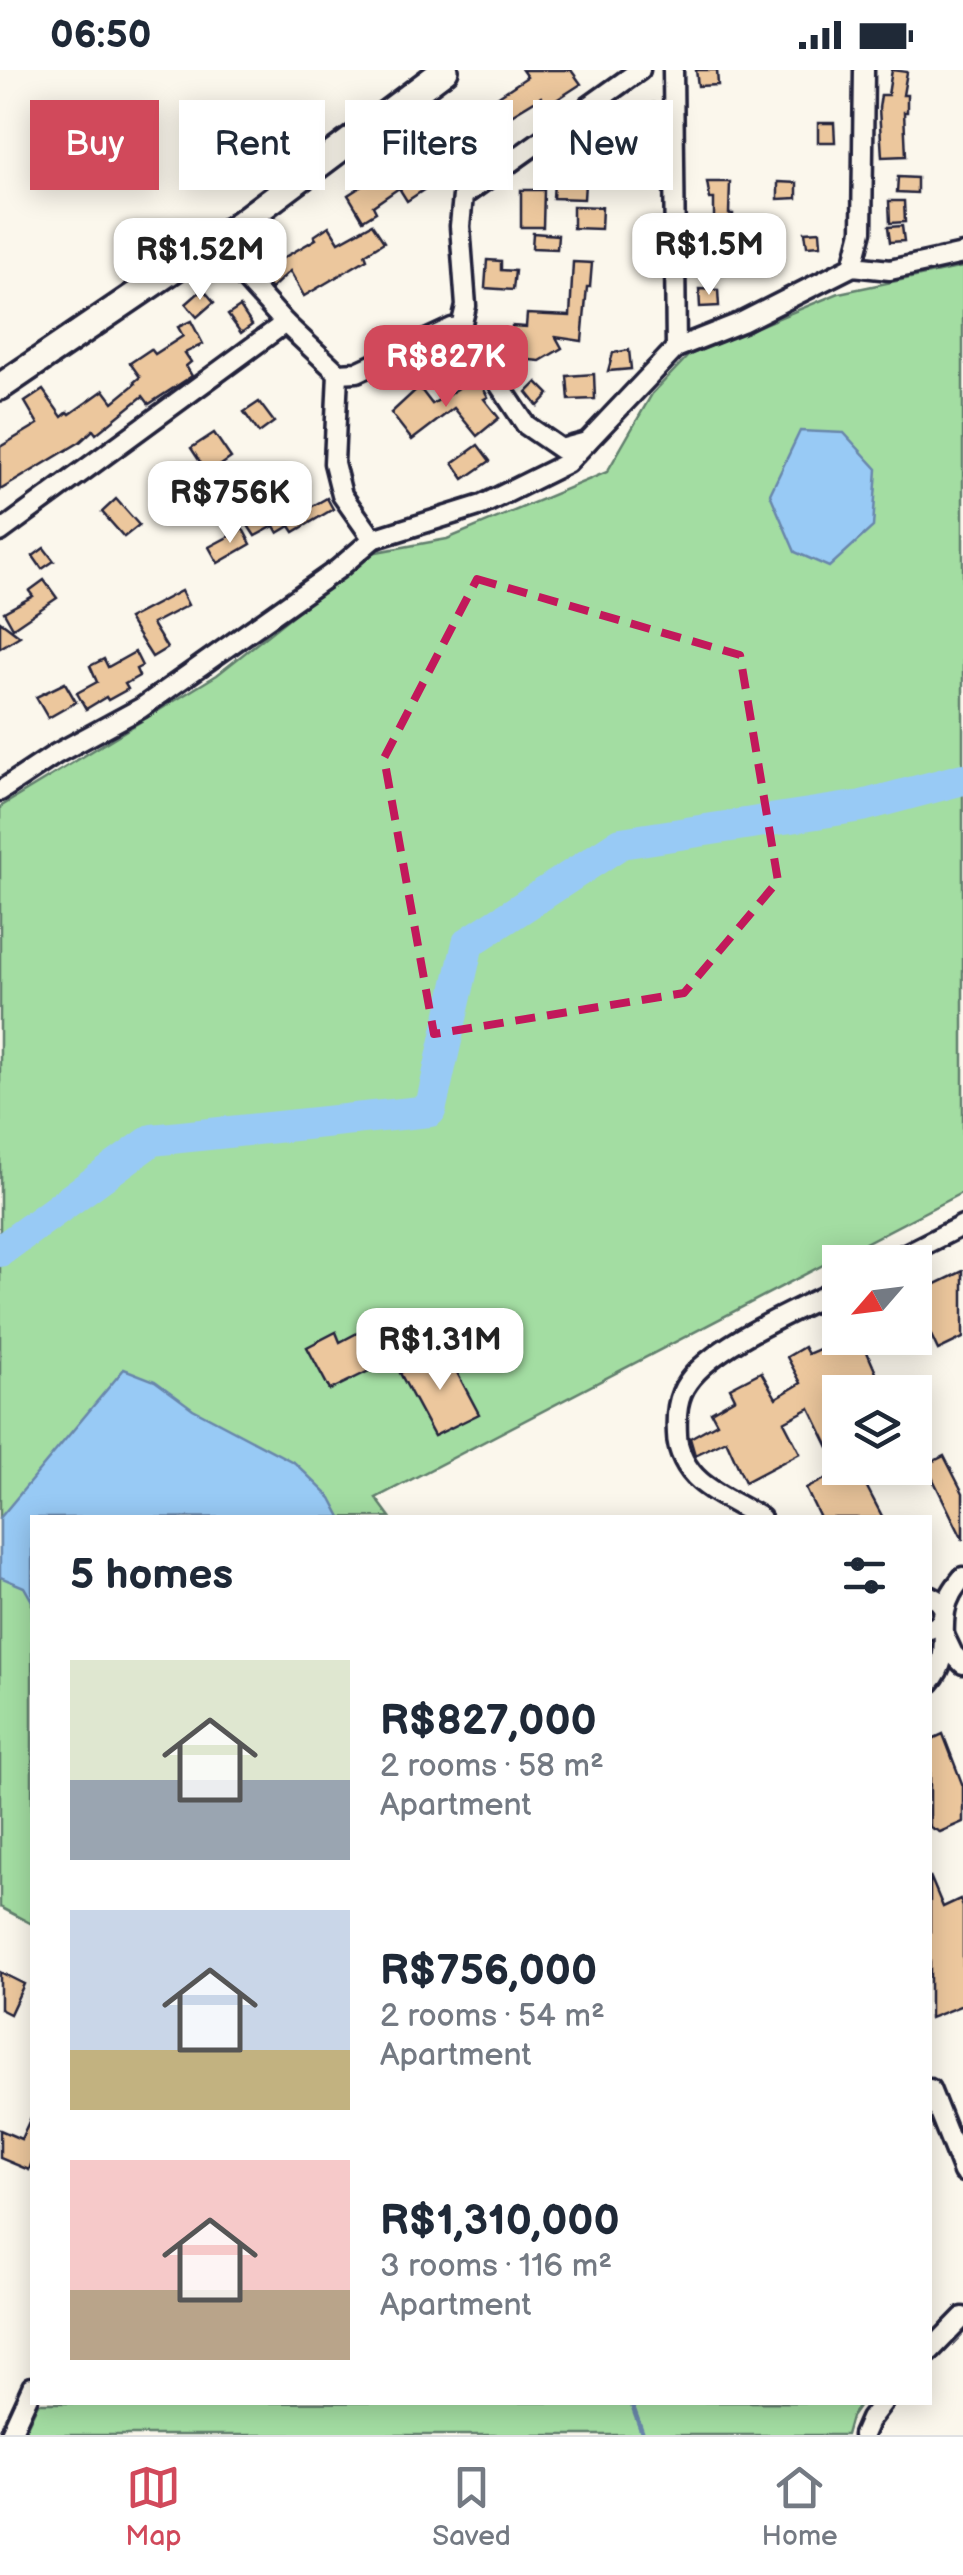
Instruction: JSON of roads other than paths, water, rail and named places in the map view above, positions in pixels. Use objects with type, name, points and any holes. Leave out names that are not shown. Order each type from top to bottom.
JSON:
[{"type":"street","points":[[0,387],[212,242],[445,70]]},
{"type":"street","points":[[587,442],[560,449],[526,425],[461,326],[466,306],[460,226],[463,196],[640,70]]},
{"type":"street","points":[[673,70],[676,348]]},
{"type":"street","points":[[852,266],[862,231],[864,70]]},
{"type":"street","points":[[212,242],[285,323],[338,373],[357,372],[461,326]]},
{"type":"street","points":[[0,791],[56,754],[141,708],[373,539],[482,505],[566,463],[676,348],[742,322],[852,266],[890,270],[963,254]]},
{"type":"street","points":[[0,532],[285,323]]},
{"type":"street","points":[[338,373],[334,463],[342,495],[373,539]]},
{"type":"street","points":[[924,1245],[963,1225]]},
{"type":"street","points":[[756,1515],[700,1482],[686,1464],[677,1443],[679,1400],[688,1382],[712,1356],[822,1298]]},
{"type":"street","points":[[932,1593],[963,1576]]},
{"type":"street","points":[[932,1679],[942,1665],[937,1632],[952,1591],[963,1576]]},
{"type":"street","points":[[932,1595],[941,1602],[944,1613]]},
{"type":"street","points":[[937,1632],[963,1664]]},
{"type":"street","points":[[932,1681],[963,1674]]},
{"type":"street","points":[[932,2094],[963,2172]]},
{"type":"street","points":[[932,2348],[962,2317]]},
{"type":"street","points":[[10,2435],[30,2392]]},
{"type":"street","points":[[863,2435],[881,2405]]},
{"type":"water","points":[[800,431],[844,433],[877,469],[873,527],[829,567],[795,552],[770,494]]},
{"type":"water","points":[[124,1369],[155,1381],[193,1409],[295,1463],[331,1498],[340,1515],[30,1515],[30,1598],[24,1587],[0,1577],[0,1518]]},
{"type":"waterway","points":[[0,1251],[152,1140],[430,1111],[468,943],[621,843],[862,806],[963,779]]},
{"type":"waterway","points":[[632,2405],[643,2435]]}]
